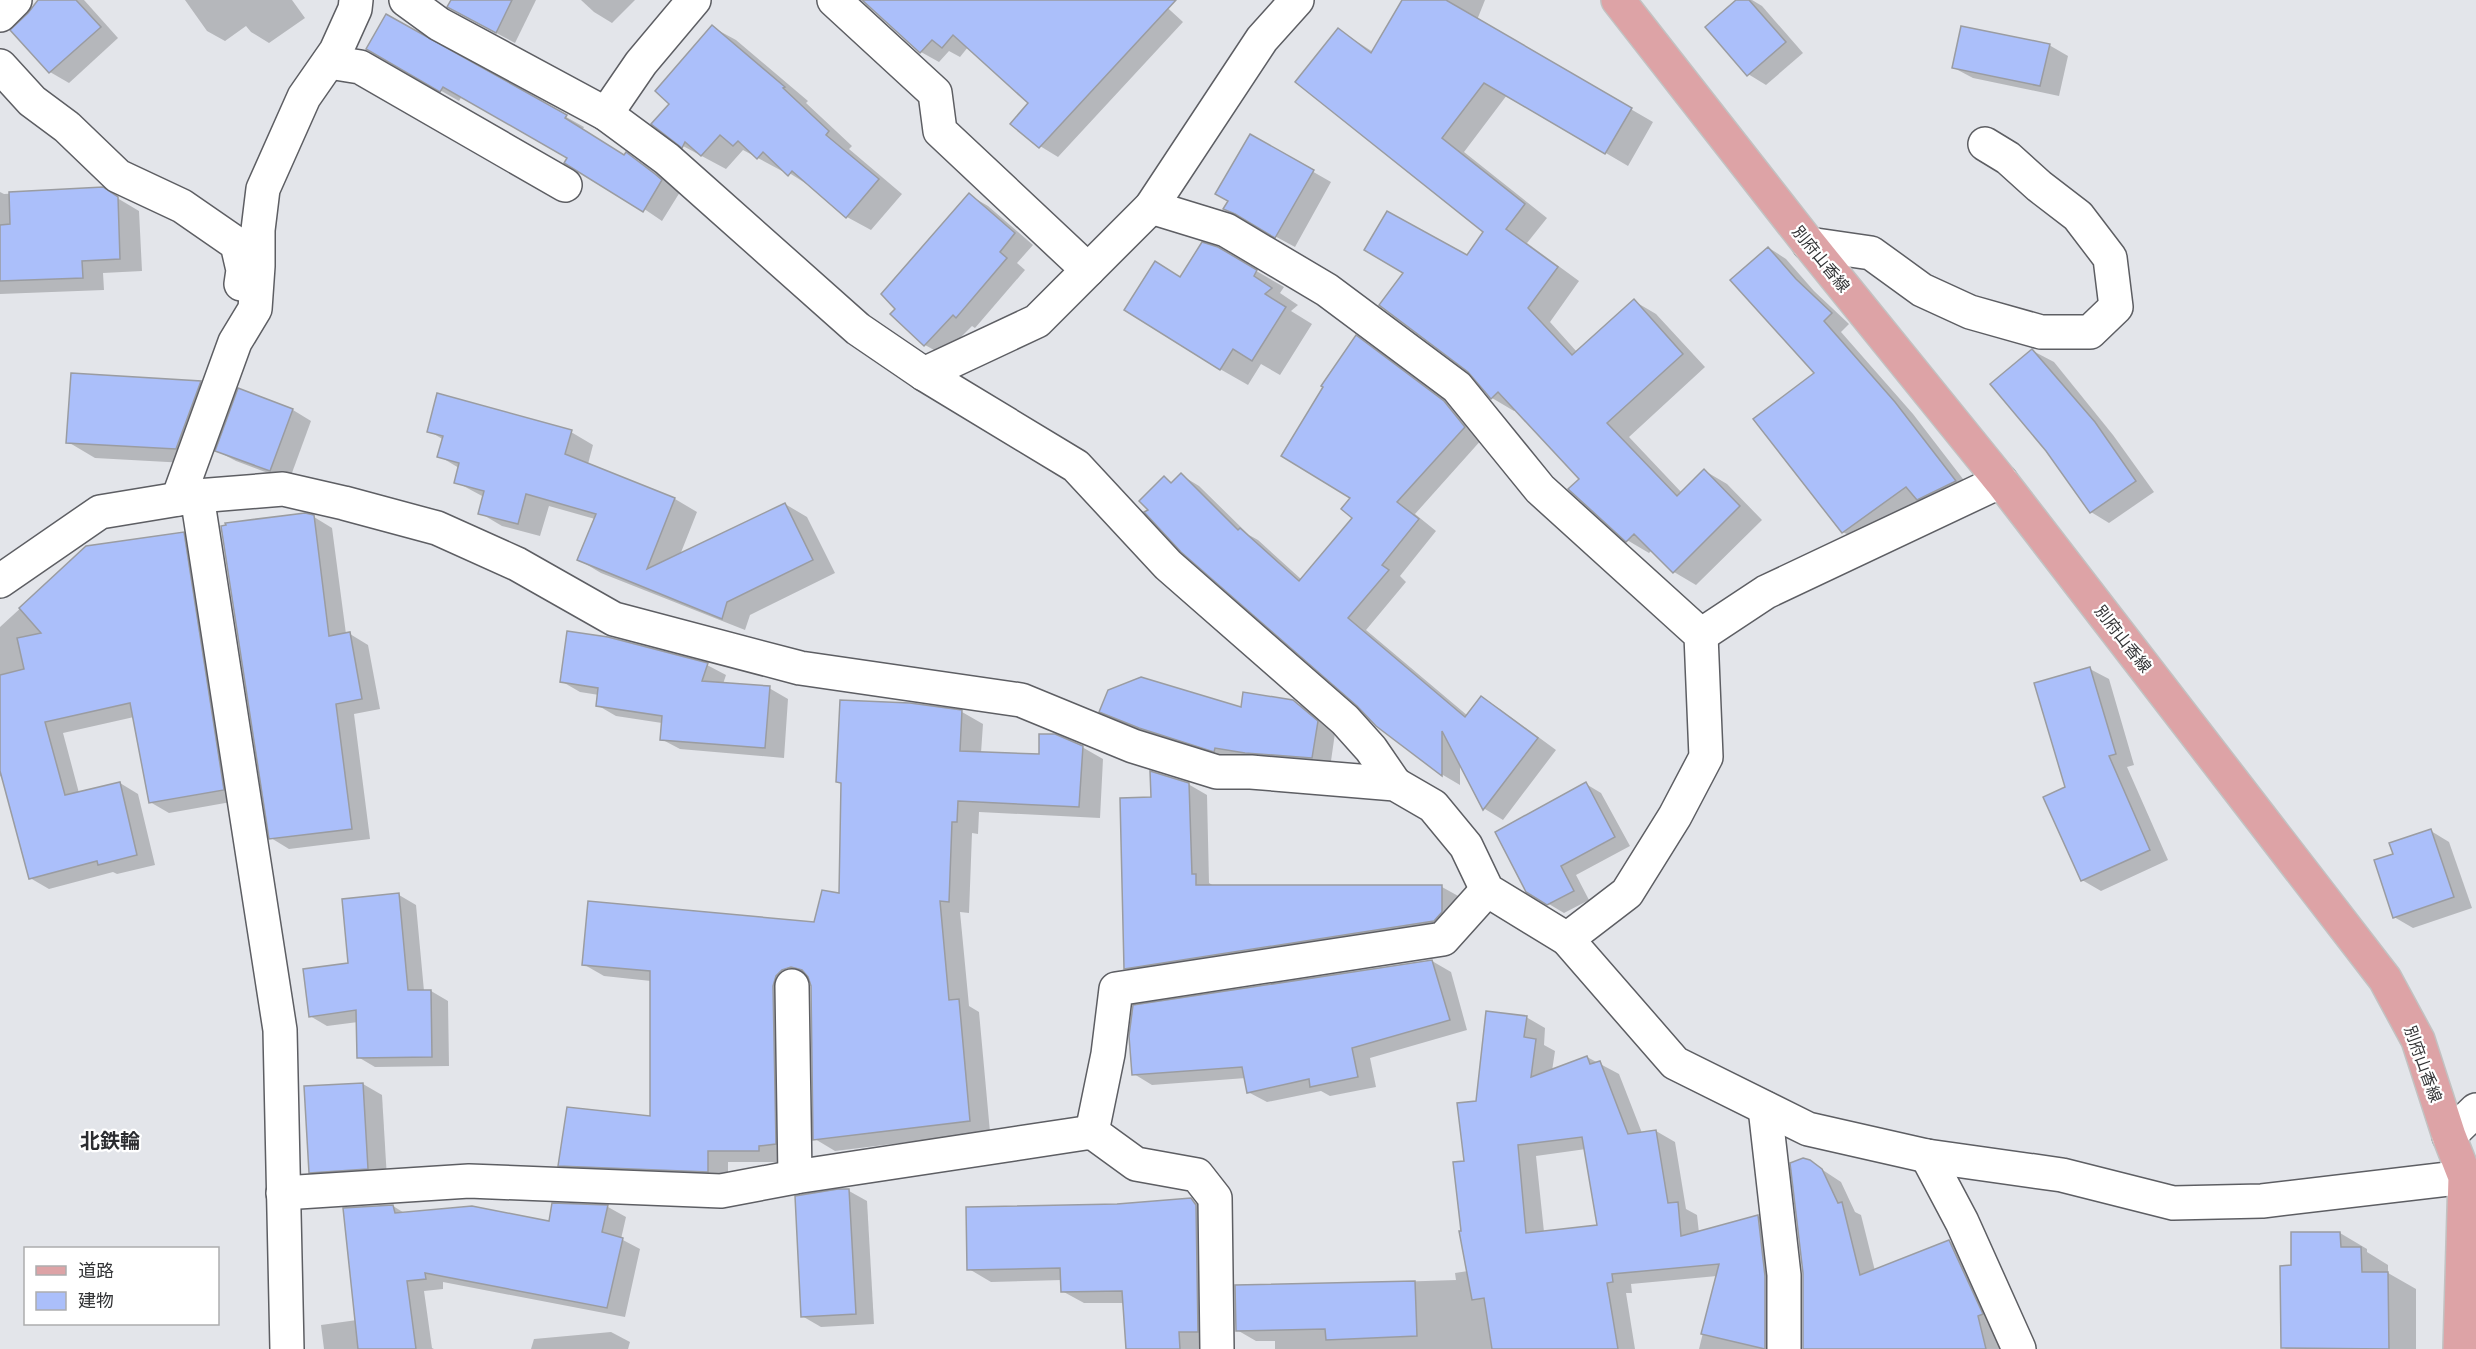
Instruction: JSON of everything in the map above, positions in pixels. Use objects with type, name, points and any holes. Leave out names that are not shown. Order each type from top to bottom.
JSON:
[{"type":"main road","name":"別府山香線","points":[[1618,0],[1809,244],[2001,481],[2385,979],[2418,1040],[2449,1136],[2465,1177],[2460,1349]]},
{"type":"street","points":[[0,15],[15,0]]},
{"type":"street","points":[[286,1349],[280,1030],[187,498],[236,342],[255,309],[258,230],[263,189],[304,97],[336,51],[355,9],[356,0]]},
{"type":"street","points":[[406,0],[439,24],[606,114],[667,159],[858,329],[924,374],[1076,466],[1168,565],[1345,720],[1371,749],[1395,784]]},
{"type":"street","points":[[606,114],[640,63],[694,0]]},
{"type":"street","points":[[834,0],[935,93],[940,131],[1088,270]]},
{"type":"street","points":[[924,374],[1037,321],[1151,207],[1262,39],[1297,0]]},
{"type":"street","points":[[329,62],[360,67],[565,185]]},
{"type":"street","points":[[0,66],[32,101],[67,128],[118,176],[182,206],[237,244],[243,270],[233,331],[236,342]]},
{"type":"street","points":[[0,100],[32,101]]},
{"type":"street","points":[[1809,244],[1871,253],[1922,290],[1970,312],[2041,333],[2090,332],[2116,307],[2110,258],[2078,216],[2008,158],[1985,144]]},
{"type":"street","points":[[1151,207],[1226,230],[1327,290],[1457,387],[1540,489],[1701,635],[1706,757],[1627,894],[1567,939]]},
{"type":"street","points":[[1701,635],[1766,591],[2001,481]]},
{"type":"street","points":[[0,581],[100,512],[187,498],[283,489],[344,503],[437,528],[517,564],[614,619],[800,669],[1021,700],[1133,746],[1217,772],[1251,772],[1395,784],[1433,806],[1466,846],[1488,890],[1567,939],[1675,1063],[1808,1129],[1927,1156],[2062,1176],[2174,1203],[2262,1201],[2465,1177]]},
{"type":"street","points":[[1092,1132],[1108,1054],[1116,989],[1443,939],[1488,890]]},
{"type":"street","points":[[792,986],[795,1177]]},
{"type":"street","points":[[1765,1108],[1785,1275],[1785,1349]]},
{"type":"street","points":[[2449,1136],[2476,1110]]},
{"type":"street","points":[[283,1193],[469,1181],[721,1191],[795,1177],[1092,1132],[1136,1164],[1197,1175],[1215,1198],[1217,1349]]},
{"type":"street","points":[[1927,1156],[1962,1222],[2019,1349]]},
{"type":"building","points":[[38,0],[76,0],[101,27],[49,73],[10,30]]},
{"type":"building","points":[[451,0],[512,0],[496,33],[447,7]]},
{"type":"building","points":[[862,0],[1176,0],[1039,148],[1010,124],[1028,103],[953,35],[942,48],[932,40],[920,53]]},
{"type":"building","points":[[1402,0],[1446,0],[1632,108],[1605,154],[1484,83],[1442,138],[1525,204],[1506,229],[1558,267],[1528,308],[1572,355],[1634,299],[1683,354],[1607,423],[1677,496],[1704,469],[1740,506],[1673,573],[1634,534],[1626,542],[1568,489],[1579,479],[1498,392],[1491,399],[1468,372],[1379,305],[1403,273],[1364,250],[1387,211],[1467,255],[1483,232],[1295,82],[1338,28],[1371,53]]},
{"type":"building","points":[[1736,0],[1749,0],[1786,42],[1747,76],[1705,27]]},
{"type":"building","points":[[386,14],[567,115],[565,118],[624,155],[626,152],[655,174],[662,180],[643,212],[564,163],[567,158],[443,87],[440,92],[366,49]]},
{"type":"building","points":[[712,25],[785,87],[783,88],[829,131],[826,135],[879,179],[846,218],[792,171],[788,176],[763,152],[757,159],[738,141],[733,146],[720,135],[701,156],[685,142],[682,148],[651,124],[669,104],[655,91]]},
{"type":"building","points":[[1961,26],[2050,44],[2040,86],[1952,68]]},
{"type":"building","points":[[1250,134],[1314,170],[1275,238],[1223,209],[1228,201],[1215,194]]},
{"type":"building","points":[[103,187],[118,197],[120,259],[82,261],[83,278],[0,281],[0,225],[10,224],[9,192]]},
{"type":"building","points":[[969,193],[1015,233],[1000,252],[1007,258],[956,318],[953,315],[924,346],[890,314],[895,309],[881,294]]},
{"type":"building","points":[[1202,242],[1218,247],[1257,270],[1254,276],[1272,288],[1265,294],[1286,307],[1252,361],[1233,349],[1220,370],[1124,310],[1155,261],[1180,277]]},
{"type":"building","points":[[1768,247],[1796,279],[1832,313],[1824,321],[1895,402],[1956,481],[1917,500],[1906,487],[1842,533],[1753,419],[1814,373],[1730,280]]},
{"type":"building","points":[[1356,335],[1444,401],[1465,427],[1397,502],[1419,519],[1382,565],[1389,570],[1348,618],[1465,717],[1481,696],[1538,738],[1483,810],[1442,731],[1442,776],[1376,726],[1357,706],[1181,552],[1144,512],[1148,510],[1139,501],[1164,476],[1171,483],[1181,473],[1238,530],[1240,528],[1299,581],[1352,518],[1341,509],[1350,498],[1281,456],[1323,387],[1321,386]]},
{"type":"building","points":[[2032,349],[2095,422],[2136,481],[2090,513],[2046,451],[1990,384]]},
{"type":"building","points":[[71,373],[201,381],[176,449],[66,443]]},
{"type":"building","points":[[238,388],[293,409],[270,471],[215,451]]},
{"type":"building","points":[[437,393],[572,430],[565,454],[675,498],[647,569],[785,503],[813,560],[727,602],[722,619],[577,560],[596,514],[526,494],[518,524],[478,514],[484,491],[454,483],[459,463],[437,457],[443,436],[427,432]]},
{"type":"building","points":[[305,513],[314,515],[329,636],[350,632],[362,699],[336,704],[352,829],[269,839],[221,526],[226,525],[225,523]]},
{"type":"building","points":[[184,532],[224,790],[149,803],[130,703],[45,722],[65,795],[120,782],[137,855],[98,865],[97,861],[29,879],[0,771],[0,675],[24,669],[17,638],[41,633],[19,608],[86,546]]},
{"type":"building","points":[[567,631],[608,637],[708,663],[702,681],[770,686],[765,748],[660,740],[662,716],[596,706],[598,688],[560,682]]},
{"type":"building","points":[[2090,667],[2116,754],[2109,756],[2150,850],[2081,881],[2043,797],[2065,787],[2034,683]]},
{"type":"building","points":[[1141,677],[1241,707],[1243,692],[1293,700],[1318,721],[1312,758],[1245,753],[1215,748],[1214,752],[1139,728],[1099,712],[1108,690]]},
{"type":"building","points":[[840,700],[910,703],[962,710],[960,751],[1039,754],[1039,734],[1055,734],[1083,746],[1079,807],[958,801],[957,822],[952,822],[949,902],[940,901],[949,1000],[959,999],[970,1121],[813,1140],[811,986],[802,970],[791,967],[782,970],[776,976],[773,986],[776,1144],[759,1146],[759,1151],[708,1151],[708,1172],[558,1166],[567,1107],[650,1116],[650,971],[582,965],[588,901],[814,922],[822,890],[839,893],[841,783],[836,782]]},
{"type":"building","points":[[1150,771],[1189,783],[1192,874],[1196,874],[1196,885],[1442,885],[1442,912],[1434,921],[1124,969],[1120,798],[1151,797]]},
{"type":"building","points":[[1586,782],[1615,837],[1561,866],[1574,891],[1547,905],[1526,892],[1495,832]]},
{"type":"building","points":[[2431,829],[2454,897],[2393,918],[2374,860],[2393,854],[2389,843]]},
{"type":"building","points":[[399,893],[408,990],[431,990],[432,1057],[357,1058],[356,1010],[309,1017],[303,969],[348,963],[342,899]]},
{"type":"building","points":[[1432,960],[1450,1020],[1352,1048],[1358,1077],[1310,1087],[1309,1079],[1247,1093],[1242,1067],[1132,1075],[1129,1036],[1133,1005]]},
{"type":"building","points":[[1486,1011],[1527,1016],[1524,1037],[1536,1039],[1531,1077],[1587,1056],[1590,1064],[1600,1061],[1628,1134],[1656,1130],[1668,1203],[1678,1202],[1681,1236],[1758,1215],[1765,1276],[1765,1349],[1701,1334],[1719,1264],[1612,1274],[1613,1282],[1607,1283],[1618,1349],[1492,1349],[1484,1298],[1472,1300],[1459,1231],[1461,1231],[1453,1162],[1464,1161],[1457,1103],[1476,1101]],"holes":[[[1582,1137],[1597,1225],[1526,1233],[1518,1145]]]},
{"type":"building","points":[[363,1083],[368,1169],[309,1173],[304,1086]]},
{"type":"building","points":[[1803,1158],[1822,1169],[1838,1203],[1842,1202],[1860,1275],[1949,1240],[1983,1314],[1978,1316],[1986,1349],[1803,1349],[1803,1273],[1790,1163]]},
{"type":"building","points":[[849,1189],[856,1314],[801,1317],[795,1196]]},
{"type":"building","points":[[1191,1198],[1196,1205],[1198,1332],[1179,1332],[1180,1349],[1126,1349],[1122,1291],[1061,1292],[1060,1268],[967,1270],[966,1207],[1117,1204]]},
{"type":"building","points":[[552,1203],[608,1205],[602,1232],[623,1238],[607,1308],[425,1273],[426,1279],[407,1281],[416,1349],[358,1349],[343,1208],[393,1205],[395,1213],[472,1206],[549,1221]]},
{"type":"building","points":[[2291,1232],[2340,1232],[2341,1247],[2361,1247],[2362,1272],[2388,1272],[2389,1349],[2281,1348],[2280,1266],[2291,1265]]},
{"type":"building","points":[[1415,1281],[1417,1336],[1326,1340],[1325,1329],[1236,1331],[1235,1285]]},
{"type":"district","name":"北鉄輪","points":[[110,1141]]}]
